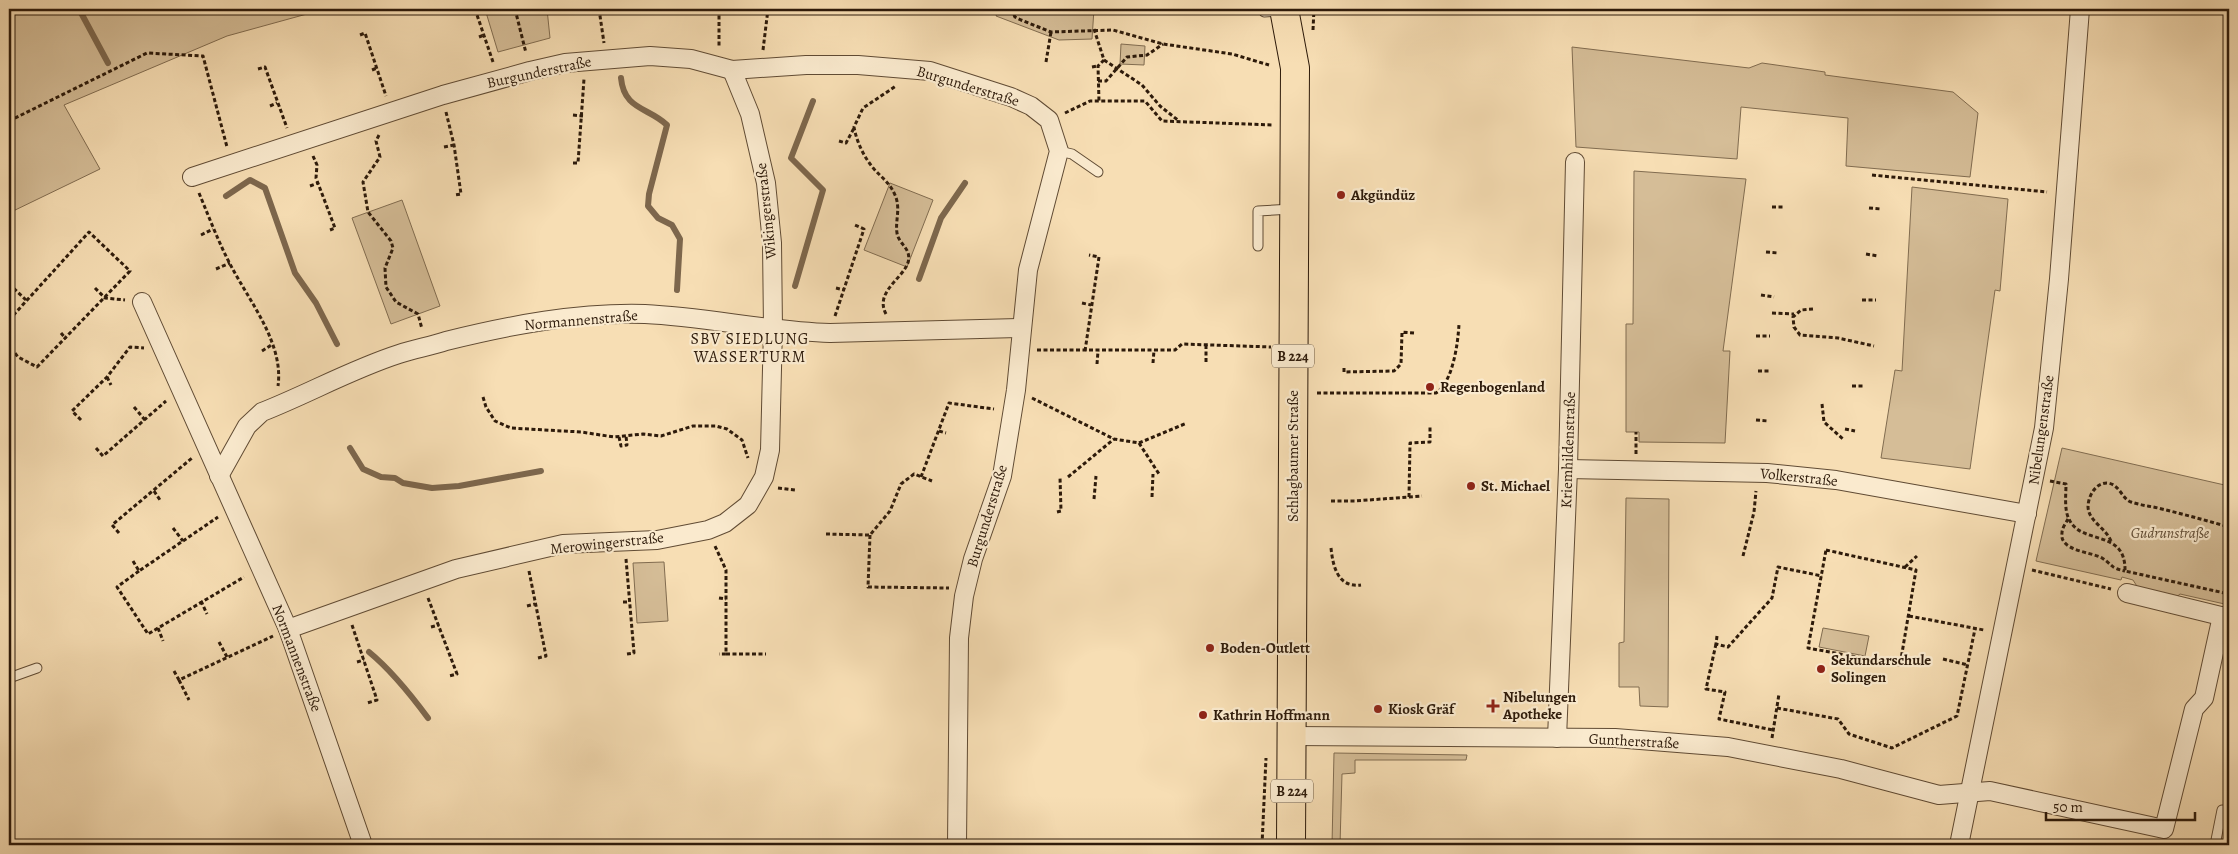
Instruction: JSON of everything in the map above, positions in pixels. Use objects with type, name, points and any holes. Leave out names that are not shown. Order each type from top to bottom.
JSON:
[{"type":"main road","name":"Schlagbaumer Straße","points":[[1284,10],[1302,40],[1282,66],[1294,209],[1291,845]]},
{"type":"street","name":"Nibelungenstraße","points":[[1959,845],[2044,428],[2059,278],[2080,9]]},
{"type":"street","name":"Burgunderstraße","points":[[192,177],[442,95],[530,71],[607,59],[666,56],[691,59],[726,68],[858,66],[930,71],[1011,97],[1031,106],[1049,120]]},
{"type":"street","name":"Wikingerstraße","points":[[726,68],[750,114],[766,183],[772,244],[773,328]]},
{"type":"street","points":[[1049,120],[1059,151]]},
{"type":"street","name":"Burgunderstraße","points":[[957,845],[958,638],[973,559],[1002,476],[1016,390],[1028,270],[1059,151]]},
{"type":"street","name":"Kriemhildenstraße","points":[[1557,738],[1568,469],[1575,162]]},
{"type":"street","name":"Normannenstraße","points":[[142,302],[288,629],[363,845]]},
{"type":"street","name":"Normannenstraße","points":[[219,476],[247,426],[262,412],[398,354],[479,333],[541,321],[611,314],[646,314],[800,332],[830,333],[1021,328]]},
{"type":"street","name":"Merowingerstraße","points":[[288,629],[456,569],[563,544],[657,540],[708,530],[725,523],[748,505],[764,477],[770,450],[773,328]]},
{"type":"street","name":"Volkerstraße","points":[[1568,469],[1758,472],[1836,480],[2028,514]]},
{"type":"street","points":[[1971,793],[1990,791],[2164,830],[2194,710],[2204,698],[2226,617],[2127,593]]},
{"type":"street","name":"Guntherstraße","points":[[1292,736],[1615,738],[1728,747],[1841,770],[1939,795],[1971,793]]},
{"type":"lane","points":[[1284,10],[1294,10],[1296,30],[1299,35]]},
{"type":"lane","points":[[1059,151],[1072,154],[1098,172]]},
{"type":"lane","points":[[1258,246],[1258,210],[1294,209]]},
{"type":"lane","points":[[9,678],[37,668]]},
{"type":"lane","points":[[2215,845],[2222,810]]},
{"type":"path","points":[[475,9],[498,80]]},
{"type":"path","points":[[515,9],[530,71]]},
{"type":"path","points":[[718,9],[726,68]]},
{"type":"path","points":[[760,68],[768,9]]},
{"type":"path","points":[[1011,9],[1015,17],[1051,32],[1094,29],[1113,30],[1163,44],[1232,54],[1282,66]]},
{"type":"path","points":[[594,13],[599,11],[607,59]]},
{"type":"path","points":[[1094,29],[1104,60],[1142,85],[1160,106],[1180,121]]},
{"type":"path","points":[[1046,62],[1051,32]]},
{"type":"path","points":[[360,35],[365,33],[392,112],[376,141],[380,158],[363,182],[368,212],[391,241],[393,248],[385,268],[386,287],[396,302],[418,314],[427,347]]},
{"type":"path","points":[[479,37],[484,35]]},
{"type":"path","points":[[1098,81],[1106,81],[1127,57],[1147,55],[1163,44]]},
{"type":"path","points":[[9,121],[147,53],[202,56],[231,164]]},
{"type":"path","points":[[1092,66],[1098,66],[1104,60]]},
{"type":"path","points":[[573,163],[578,163],[585,61]]},
{"type":"path","points":[[1098,66],[1099,101]]},
{"type":"path","points":[[258,69],[265,67],[277,103],[299,142],[316,165],[318,183],[335,228],[330,230]]},
{"type":"path","points":[[372,70],[377,68]]},
{"type":"path","points":[[839,142],[846,143],[863,108],[897,86],[902,68]]},
{"type":"path","points":[[442,95],[454,145],[461,194],[455,195]]},
{"type":"path","points":[[1049,120],[1090,101],[1145,101],[1162,120],[1273,125]]},
{"type":"path","points":[[270,106],[277,103]]},
{"type":"path","points":[[573,115],[582,116]]},
{"type":"path","points":[[854,128],[862,151],[874,169],[890,183],[895,194],[899,210],[896,231],[908,252],[907,267],[892,284],[882,306],[885,313],[892,315],[893,331]]},
{"type":"path","points":[[444,146],[454,145]]},
{"type":"path","points":[[1872,175],[2065,193]]},
{"type":"path","points":[[192,177],[230,263],[273,344],[280,375],[276,407]]},
{"type":"path","points":[[310,186],[318,183]]},
{"type":"path","points":[[1772,207],[1782,207]]},
{"type":"path","points":[[1869,208],[1881,209]]},
{"type":"path","points":[[830,333],[864,229],[854,225]]},
{"type":"path","points":[[201,235],[214,228]]},
{"type":"path","points":[[9,320],[89,232],[130,271],[37,368],[18,357],[9,345]]},
{"type":"path","points":[[1766,252],[1778,253]]},
{"type":"path","points":[[1866,254],[1878,256]]},
{"type":"path","points":[[1085,351],[1098,257],[1089,255]]},
{"type":"path","points":[[216,269],[230,263]]},
{"type":"path","points":[[9,284],[26,300]]},
{"type":"path","points":[[95,288],[105,298],[142,302]]},
{"type":"path","points":[[836,288],[844,290]]},
{"type":"path","points":[[1761,295],[1774,297]]},
{"type":"path","points":[[1862,300],[1876,300]]},
{"type":"path","points":[[1082,303],[1091,305]]},
{"type":"path","points":[[1772,313],[1795,314],[1801,310],[1813,309]]},
{"type":"path","points":[[1795,314],[1794,328],[1800,335],[1838,338],[1874,346]]},
{"type":"path","points":[[1308,392],[1436,393],[1445,383],[1453,362],[1459,324]]},
{"type":"path","points":[[1344,368],[1344,372],[1394,371],[1401,364],[1402,332],[1414,333]]},
{"type":"path","points":[[61,333],[66,339]]},
{"type":"path","points":[[1756,336],[1770,336]]},
{"type":"path","points":[[262,351],[273,344]]},
{"type":"path","points":[[1019,350],[1175,350],[1182,344],[1274,347]]},
{"type":"path","points":[[1206,345],[1206,362]]},
{"type":"path","points":[[81,420],[72,411],[107,377],[130,347],[164,350]]},
{"type":"path","points":[[1153,363],[1154,350]]},
{"type":"path","points":[[1097,364],[1098,351]]},
{"type":"path","points":[[1758,371],[1770,371]]},
{"type":"path","points":[[107,377],[111,385]]},
{"type":"path","points":[[1852,386],[1863,386]]},
{"type":"path","points":[[96,448],[103,456],[181,389]]},
{"type":"path","points":[[1016,390],[1087,423],[1114,439],[1139,443],[1188,423]]},
{"type":"path","points":[[483,396],[486,407],[495,421],[511,428],[582,432],[619,437],[643,434],[661,436],[692,426],[704,425],[727,429],[742,440],[748,458],[748,473],[759,486]]},
{"type":"path","points":[[921,477],[949,403],[1012,411]]},
{"type":"path","points":[[1822,404],[1824,422],[1843,439]]},
{"type":"path","points":[[134,407],[145,420]]},
{"type":"path","points":[[1756,420],[1768,421]]},
{"type":"path","points":[[1408,497],[1410,443],[1430,442],[1430,425]]},
{"type":"path","points":[[1845,429],[1855,431]]},
{"type":"path","points":[[939,430],[946,433]]},
{"type":"path","points":[[619,437],[621,446],[627,445],[626,436]]},
{"type":"path","points":[[1068,477],[1114,439]]},
{"type":"path","points":[[1139,443],[1159,474]]},
{"type":"path","points":[[119,533],[112,525],[206,446]]},
{"type":"path","points":[[1743,556],[1754,512],[1758,472]]},
{"type":"path","points":[[932,481],[914,474],[901,484],[890,511],[870,534],[868,588],[966,588]]},
{"type":"path","points":[[1152,496],[1153,474]]},
{"type":"path","points":[[1094,499],[1096,476]]},
{"type":"path","points":[[1057,512],[1061,512],[1060,477]]},
{"type":"path","points":[[2054,481],[2066,484],[2068,518],[2062,532],[2063,540],[2070,546],[2101,557],[2113,569],[2229,594]]},
{"type":"path","points":[[2111,542],[2109,536],[2089,514],[2088,505],[2088,501],[2095,489],[2101,484],[2108,483],[2116,487],[2132,503],[2229,526]]},
{"type":"path","points":[[154,490],[160,500]]},
{"type":"path","points":[[1331,501],[1422,496]]},
{"type":"path","points":[[233,507],[117,587],[148,634],[260,568]]},
{"type":"path","points":[[2068,518],[2080,530],[2117,546],[2124,558],[2125,571]]},
{"type":"path","points":[[173,528],[183,541]]},
{"type":"path","points":[[708,530],[726,570],[726,654]]},
{"type":"path","points":[[826,534],[870,534]]},
{"type":"path","points":[[624,541],[634,653],[627,654]]},
{"type":"path","points":[[1331,548],[1333,564],[1340,579],[1348,585],[1361,585]]},
{"type":"path","points":[[1826,550],[1916,570],[1900,665],[1808,648],[1822,576],[1826,550]]},
{"type":"path","points":[[527,553],[546,656],[538,658]]},
{"type":"path","points":[[1904,567],[1917,556]]},
{"type":"path","points":[[133,561],[139,571]]},
{"type":"path","points":[[2017,566],[2127,593]]},
{"type":"path","points":[[1716,644],[1728,647],[1772,598],[1778,567],[1822,576]]},
{"type":"path","points":[[421,581],[457,674],[449,676]]},
{"type":"path","points":[[719,598],[726,599]]},
{"type":"path","points":[[201,602],[206,614]]},
{"type":"path","points":[[623,602],[629,602]]},
{"type":"path","points":[[527,606],[535,604]]},
{"type":"path","points":[[346,607],[377,700],[367,702]]},
{"type":"path","points":[[1909,616],[1976,629],[2003,632]]},
{"type":"path","points":[[431,627],[439,624]]},
{"type":"path","points":[[158,628],[163,641]]},
{"type":"path","points":[[179,680],[288,629]]},
{"type":"path","points":[[1777,708],[1838,718],[1849,734],[1892,748],[1957,716],[1976,629]]},
{"type":"path","points":[[1717,636],[1706,689],[1725,692],[1719,719],[1773,730]]},
{"type":"path","points":[[219,642],[227,657]]},
{"type":"path","points":[[719,654],[766,654]]},
{"type":"path","points":[[1943,659],[1968,665]]},
{"type":"path","points":[[357,662],[364,660]]},
{"type":"path","points":[[174,671],[189,700]]},
{"type":"path","points":[[1770,755],[1779,694]]},
{"type":"green space","points":[[9,9],[325,9],[227,36],[64,105],[100,169],[9,213]]},
{"type":"green space","points":[[485,9],[547,9],[550,38],[498,52]]},
{"type":"green space","points":[[999,9],[1094,9],[1092,39],[1059,40],[996,16]]},
{"type":"green space","points":[[1121,44],[1145,46],[1144,65],[1120,64]]},
{"type":"green space","points":[[1572,47],[1749,68],[1762,63],[1825,72],[1825,75],[1953,92],[1978,113],[1970,177],[1846,166],[1848,118],[1741,107],[1737,159],[1576,147]]},
{"type":"green space","points":[[1634,171],[1746,179],[1723,351],[1730,351],[1725,443],[1639,442],[1639,432],[1626,432],[1626,324],[1633,324]]},
{"type":"green space","points":[[890,183],[933,200],[907,267],[864,250]]},
{"type":"green space","points":[[1912,187],[2008,199],[2000,291],[1995,290],[1970,469],[1881,458],[1895,370],[1902,371]]},
{"type":"green space","points":[[402,200],[440,306],[391,324],[352,218]]},
{"type":"green space","name":"Gudrunstraße","points":[[2062,448],[2229,486],[2229,605],[2180,594],[2174,599],[2140,591],[2133,580],[2122,577],[2121,580],[2036,561]]},
{"type":"green space","points":[[1626,498],[1669,499],[1668,707],[1640,706],[1639,687],[1619,687],[1619,643],[1624,642]]},
{"type":"green space","points":[[664,562],[668,621],[637,623],[633,563]]},
{"type":"green space","points":[[1823,628],[1869,636],[1865,656],[1819,647]]},
{"type":"green space","points":[[1334,753],[1467,755],[1466,760],[1355,760],[1355,773],[1342,774],[1340,845],[1332,845]]},
{"type":"waterway","points":[[79,9],[108,63]]},
{"type":"waterway","points":[[621,78],[623,88],[632,102],[667,125],[649,194],[648,206],[658,218],[672,225],[680,239],[677,290]]},
{"type":"waterway","points":[[795,286],[823,190],[791,158],[813,101]]},
{"type":"waterway","points":[[226,196],[250,180],[265,188],[295,273],[316,303],[337,344]]},
{"type":"waterway","points":[[919,279],[941,218],[965,183]]},
{"type":"waterway","points":[[350,448],[363,469],[381,477],[395,478],[403,483],[432,488],[459,486],[541,471]]},
{"type":"waterway","points":[[369,652],[400,683],[428,718]]},
{"type":"place","name":"Akgündüz","points":[[1341,195]]},
{"type":"place","name":"Regenbogenland","points":[[1430,387]]},
{"type":"place","name":"St. Michael","points":[[1471,486]]},
{"type":"place","name":"Boden-Outlett","points":[[1210,648]]},
{"type":"place","name":"Sekundarschule Solingen","points":[[1821,669]]},
{"type":"place","name":"Nibelungen Apotheke","points":[[1493,706]]},
{"type":"place","name":"Kiosk Gräf","points":[[1378,709]]},
{"type":"place","name":"Kathrin Hoffmann","points":[[1203,715]]},
{"type":"district","name":"SBV SIEDLUNG WASSERTURM","points":[[750,347]]}]
